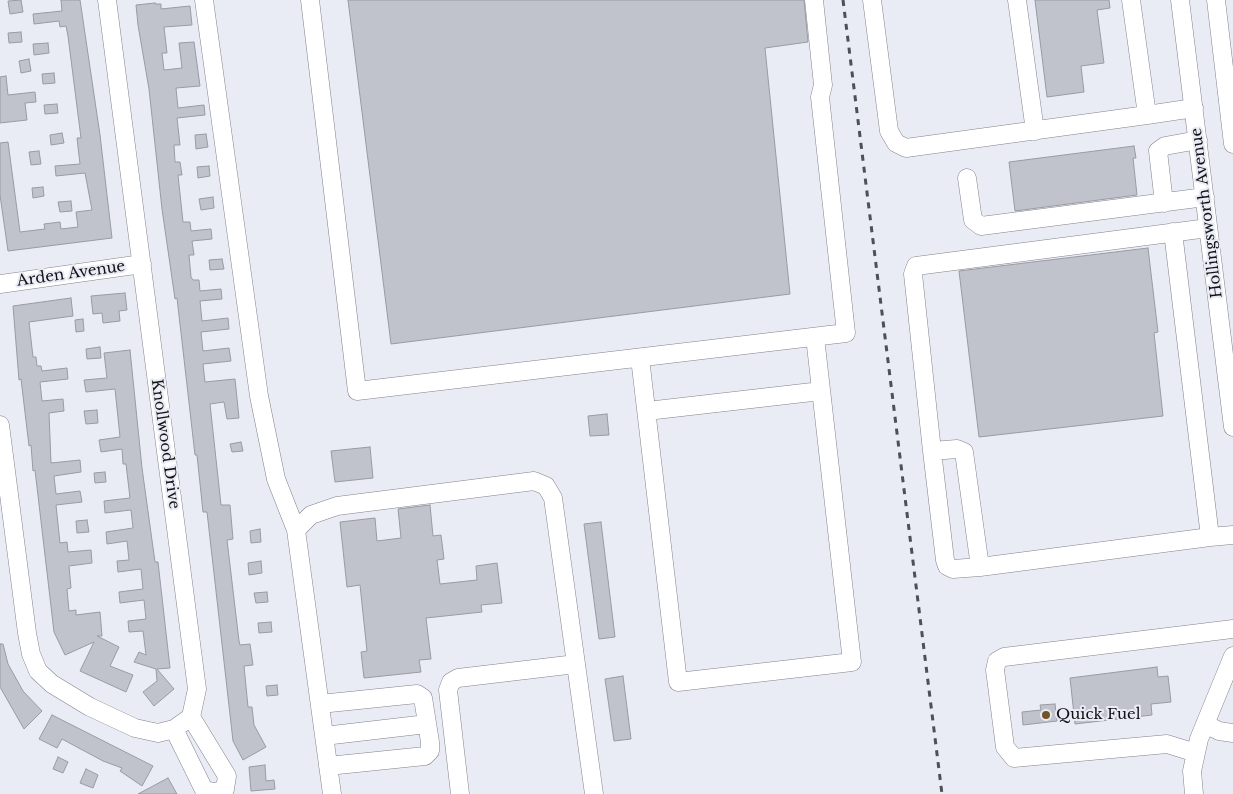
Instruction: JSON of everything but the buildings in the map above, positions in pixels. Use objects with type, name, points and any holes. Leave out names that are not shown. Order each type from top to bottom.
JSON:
[{"type":"street","name":"Knollwood Drive","points":[[108,0],[195,668],[196,698],[191,716]]},
{"type":"street","points":[[204,0],[260,405],[276,479],[296,530],[332,794]]},
{"type":"street","points":[[310,0],[357,391],[846,333],[820,97],[823,85],[814,0]]},
{"type":"street","points":[[872,0],[889,131],[896,143],[906,148],[1194,108]]},
{"type":"street","points":[[1017,0],[1035,131]]},
{"type":"street","points":[[1131,0],[1147,115]]},
{"type":"street","name":"Hollingsworth Avenue","points":[[1180,0],[1233,427]]},
{"type":"street","points":[[1216,0],[1233,144]]},
{"type":"street","points":[[1164,203],[1158,150],[1165,146],[1198,140]]},
{"type":"street","points":[[967,178],[973,220],[981,226],[1205,197]]},
{"type":"street","points":[[1208,228],[916,266],[914,274],[932,451],[947,566],[953,569],[980,567],[1233,535]]},
{"type":"street","points":[[1173,232],[1210,537]]},
{"type":"street","name":"Arden Avenue","points":[[0,284],[142,264]]},
{"type":"street","points":[[640,358],[678,682],[852,662],[815,337]]},
{"type":"street","points":[[647,411],[821,392]]},
{"type":"street","points":[[0,425],[30,654],[38,671],[52,684],[90,707],[135,728],[158,733],[174,729],[191,716],[227,776],[225,789],[215,792],[204,790],[174,729]]},
{"type":"street","points":[[932,451],[957,449],[964,452],[980,567]]},
{"type":"street","points":[[296,530],[311,515],[337,506],[534,481],[546,486],[553,498],[594,794]]},
{"type":"street","points":[[1196,753],[1167,744],[1014,758],[1005,747],[995,670],[997,661],[1004,657],[1233,629]]},
{"type":"street","points":[[1194,794],[1192,771],[1196,753],[1205,724],[1233,656]]},
{"type":"street","points":[[460,794],[448,690],[451,682],[458,678],[576,664]]},
{"type":"street","points":[[320,704],[417,694],[423,698],[427,724],[430,751],[425,756],[328,766]]},
{"type":"street","points":[[324,736],[427,724]]},
{"type":"street","points":[[1205,724],[1219,731],[1233,733]]},
{"type":"railway","points":[[843,0],[942,794]]},
{"type":"place","name":"Quick Fuel","points":[[1046,715]]}]
